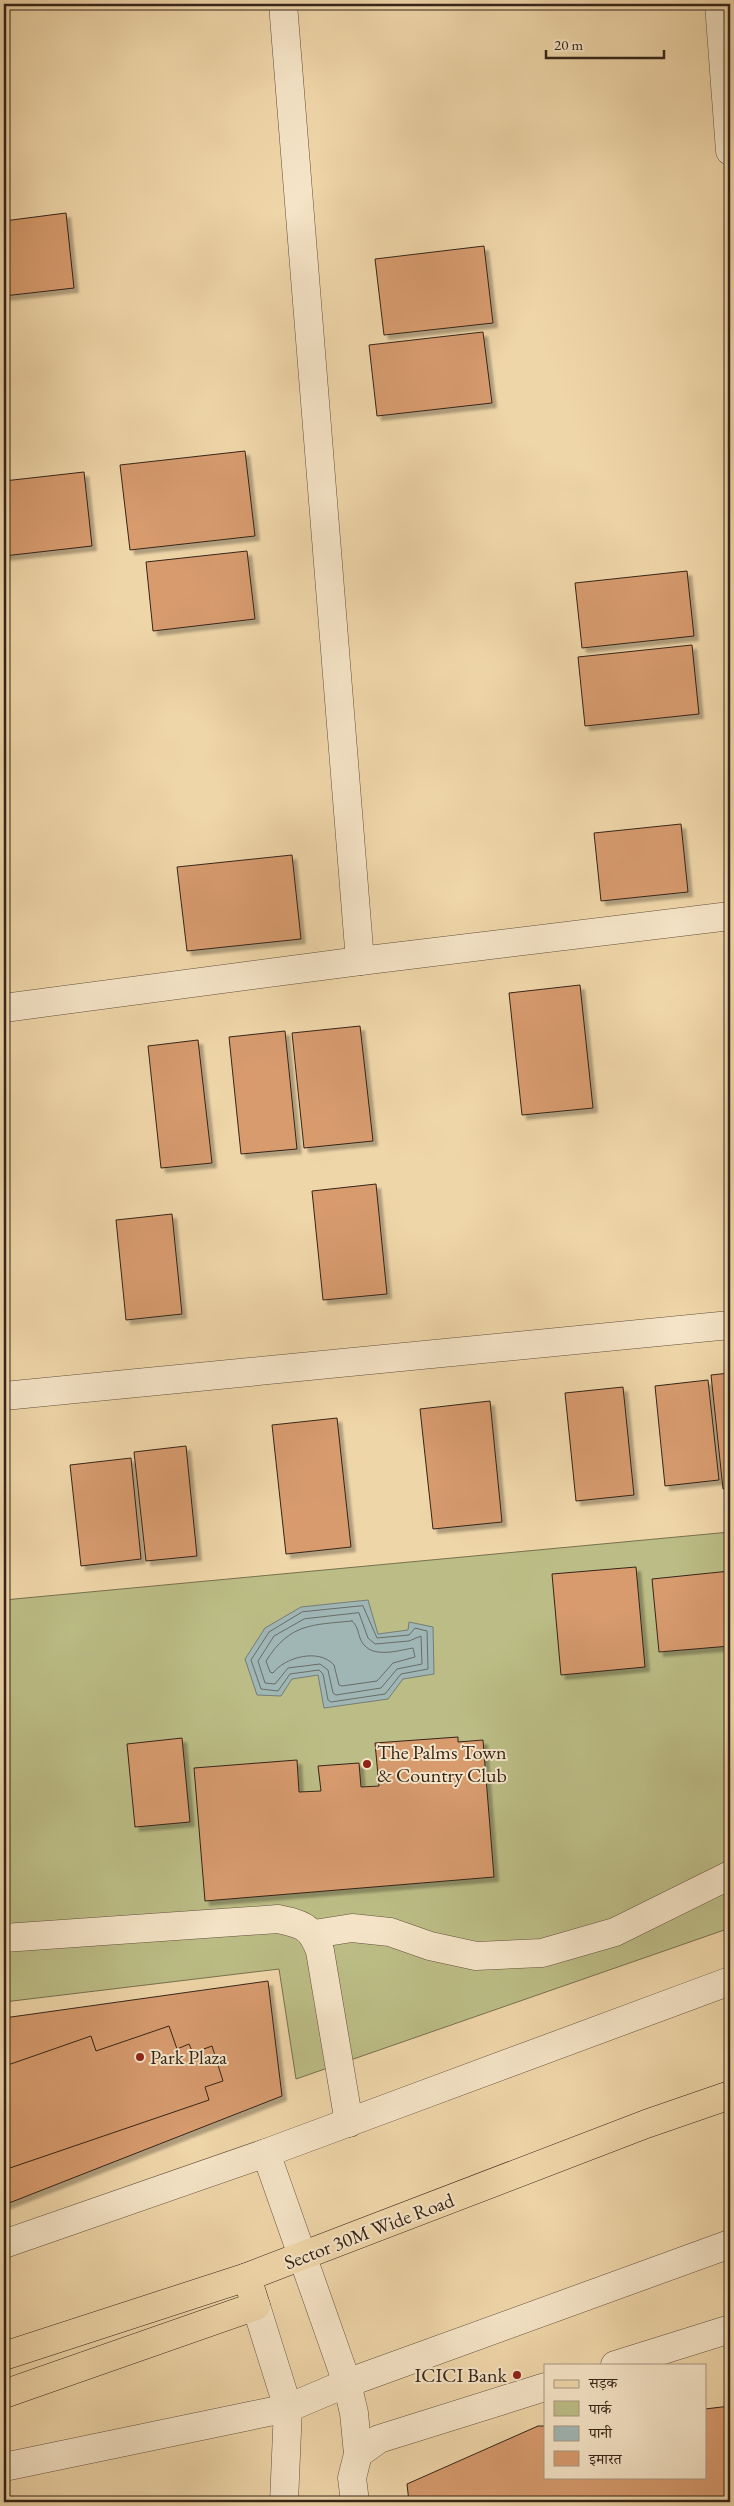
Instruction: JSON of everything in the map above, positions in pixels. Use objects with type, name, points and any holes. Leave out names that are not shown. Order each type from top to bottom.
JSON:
[{"type":"main road","name":"Sector 30M Wide Road","points":[[4,2356],[247,2277],[646,2124],[730,2095]]},
{"type":"main road","points":[[4,2394],[256,2306],[247,2277]]},
{"type":"street","points":[[283,4],[360,961]]},
{"type":"street","points":[[719,4],[730,150]]},
{"type":"street","points":[[4,1008],[360,961],[730,916]]},
{"type":"street","points":[[4,1396],[730,1324]]},
{"type":"street","points":[[314,1934],[352,1928],[390,1932],[430,1946],[476,1956],[542,1953],[615,1932],[730,1875]]},
{"type":"street","points":[[4,1938],[278,1919],[299,1923],[314,1934],[320,1951],[349,2123]]},
{"type":"street","points":[[4,2244],[349,2123],[730,1981]]},
{"type":"street","points":[[266,2153],[347,2382],[354,2413],[358,2454],[352,2478],[355,2502]]},
{"type":"street","points":[[4,2466],[288,2408],[347,2382],[730,2244]]},
{"type":"street","points":[[256,2306],[288,2408],[284,2502]]},
{"type":"street","points":[[618,2364],[730,2328]]},
{"type":"street","points":[[358,2454],[379,2439],[544,2387]]},
{"type":"green space","name":"The Palms Town & Country Club","points":[[730,1532],[730,1928],[296,2079],[279,1969],[4,2002],[4,1600]]},
{"type":"water","points":[[368,1600],[378,1634],[408,1630],[409,1622],[433,1627],[434,1674],[403,1679],[388,1699],[324,1708],[318,1675],[292,1679],[281,1696],[257,1695],[245,1659],[265,1628],[301,1607]]},
{"type":"building","points":[[66,213],[74,288],[4,296],[4,221]]},
{"type":"building","points":[[484,246],[493,323],[384,335],[375,259]]},
{"type":"building","points":[[483,332],[492,403],[377,416],[369,345]]},
{"type":"building","points":[[245,451],[255,536],[130,550],[120,465]]},
{"type":"building","points":[[84,472],[92,546],[4,556],[4,481]]},
{"type":"building","points":[[247,551],[255,619],[153,631],[146,562]]},
{"type":"building","points":[[687,571],[694,636],[582,648],[575,583]]},
{"type":"building","points":[[692,645],[699,714],[585,726],[578,657]]},
{"type":"building","points":[[681,824],[688,892],[601,901],[594,833]]},
{"type":"building","points":[[292,855],[301,939],[187,951],[177,867]]},
{"type":"building","points":[[580,985],[593,1108],[522,1115],[509,993]]},
{"type":"building","points":[[360,1026],[373,1141],[304,1148],[292,1033]]},
{"type":"building","points":[[285,1031],[297,1149],[241,1154],[229,1037]]},
{"type":"building","points":[[198,1040],[212,1163],[161,1168],[148,1046]]},
{"type":"building","points":[[376,1184],[387,1294],[323,1300],[312,1191]]},
{"type":"building","points":[[172,1214],[182,1314],[126,1320],[116,1220]]},
{"type":"building","points":[[730,1373],[730,1488],[723,1489],[711,1375]]},
{"type":"building","points":[[708,1380],[719,1480],[665,1486],[655,1386]]},
{"type":"building","points":[[623,1387],[634,1495],[576,1501],[565,1393]]},
{"type":"building","points":[[490,1401],[502,1522],[433,1529],[420,1409]]},
{"type":"building","points":[[337,1418],[351,1547],[286,1554],[272,1425]]},
{"type":"building","points":[[186,1446],[197,1556],[146,1561],[134,1452]]},
{"type":"building","points":[[131,1458],[141,1559],[81,1566],[70,1465]]},
{"type":"building","points":[[636,1567],[645,1667],[561,1675],[552,1574]]},
{"type":"building","points":[[730,1571],[730,1646],[659,1652],[652,1579]]},
{"type":"building","points":[[458,1737],[458,1742],[483,1740],[494,1877],[205,1901],[194,1768],[297,1760],[299,1792],[321,1791],[318,1766],[359,1763],[361,1787],[379,1786],[375,1743]]},
{"type":"building","points":[[182,1738],[190,1822],[135,1827],[127,1744]]},
{"type":"building","name":"Park Plaza","points":[[268,1981],[282,2096],[4,2205],[4,2018]]},
{"type":"building","points":[[169,2026],[177,2049],[189,2044],[193,2053],[212,2046],[223,2081],[205,2087],[209,2100],[4,2170],[4,2063],[5,2066],[91,2036],[96,2051]]},
{"type":"building","points":[[730,2406],[730,2502],[409,2502],[407,2484],[538,2426],[544,2426],[544,2478],[706,2478],[706,2409]]},
{"type":"place","name":"The Palms Town & Country Club","points":[[367,1764]]},
{"type":"place","name":"Park Plaza","points":[[140,2057]]},
{"type":"place","name":"ICICI Bank","points":[[517,2375]]}]
